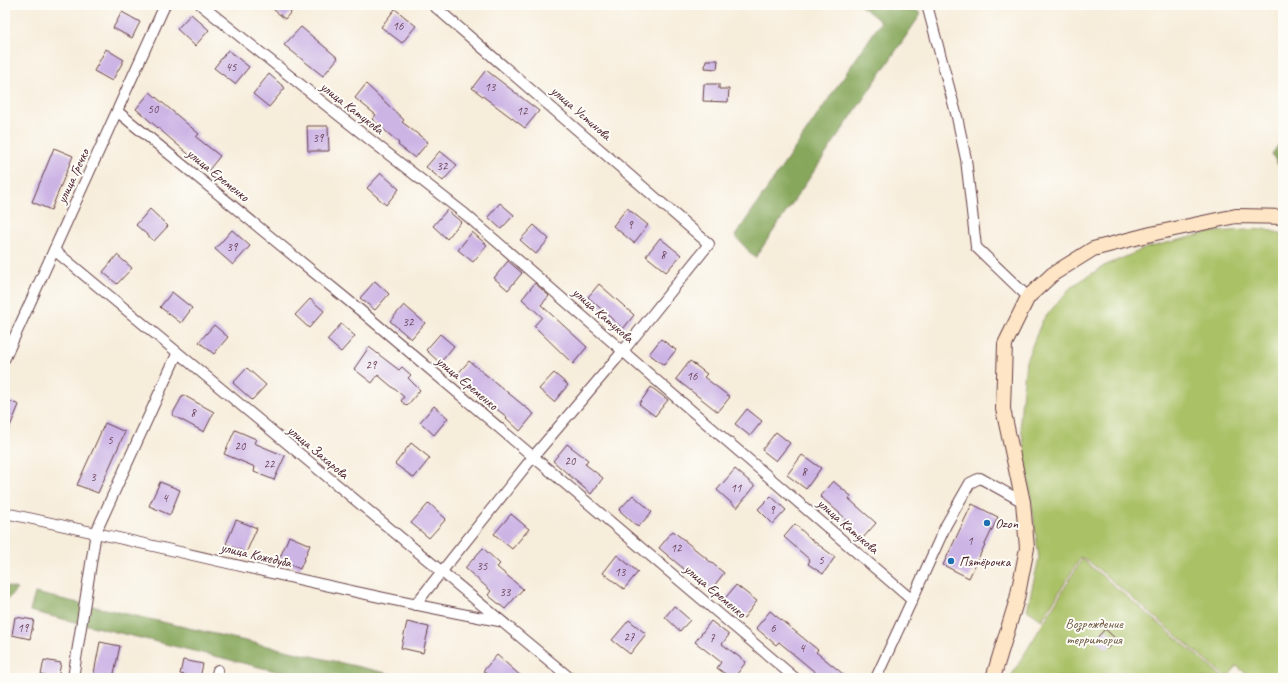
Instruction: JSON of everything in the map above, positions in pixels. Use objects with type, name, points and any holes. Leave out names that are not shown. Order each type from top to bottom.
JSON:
[{"type":"main road","points":[[993,678],[1008,633],[1024,570],[1027,548],[1023,502],[1003,409],[1005,344],[1028,297],[1053,274],[1093,249],[1151,234],[1236,216],[1283,217]]},
{"type":"street","name":"улица Гречко","points":[[5,358],[118,112],[164,5]]},
{"type":"street","name":"улица Катукова","points":[[201,5],[465,214],[912,600]]},
{"type":"street","name":"улица Устинова","points":[[433,5],[709,244],[623,351]]},
{"type":"street","points":[[927,5],[957,117],[966,159],[976,247],[1028,297]]},
{"type":"street","name":"улица Еременко","points":[[118,112],[355,306],[795,678]]},
{"type":"street","name":"улица Захарова","points":[[54,250],[177,354],[441,572]]},
{"type":"street","points":[[415,605],[532,457],[623,351]]},
{"type":"street","points":[[73,678],[96,532],[177,354]]},
{"type":"street","points":[[876,678],[946,525],[970,483],[980,478],[1023,502]]},
{"type":"street","name":"улица Кожедуба","points":[[5,513],[96,532],[285,577],[415,605],[501,621]]},
{"type":"street","name":"улица Кожедуба","points":[[441,572],[570,678]]},
{"type":"green space","points":[[860,5],[910,5],[921,14],[755,258],[735,236],[881,22]]},
{"type":"green space","points":[[1283,138],[1283,174],[1272,154]]},
{"type":"green space","points":[[1264,229],[1283,234],[1283,678],[1251,678],[1237,666],[1227,678],[1092,564],[1081,557],[1042,620],[1027,610],[1039,558],[1020,418],[1026,361],[1042,321],[1071,287],[1104,266],[1146,248],[1212,232]]},
{"type":"green space","name":"Возрождение территория","points":[[1082,559],[1224,678],[1010,678]]},
{"type":"green space","points":[[5,586],[17,589],[6,601],[5,601]]},
{"type":"green space","points":[[35,593],[408,678],[304,678],[30,611]]},
{"type":"building","points":[[268,5],[297,5],[285,19]]},
{"type":"building","points":[[395,9],[416,26],[402,43],[381,27]]},
{"type":"building","points":[[122,12],[140,22],[132,38],[113,28]]},
{"type":"building","points":[[191,14],[209,30],[195,46],[177,29]]},
{"type":"building","points":[[301,27],[338,58],[323,76],[284,45]]},
{"type":"building","points":[[106,49],[124,60],[112,81],[94,71]]},
{"type":"building","points":[[228,50],[249,67],[235,84],[214,68]]},
{"type":"building","points":[[706,60],[718,60],[717,69],[705,68]]},
{"type":"building","points":[[486,70],[539,111],[525,128],[472,88]]},
{"type":"building","points":[[269,74],[285,88],[269,107],[253,94]]},
{"type":"building","points":[[366,84],[404,120],[402,122],[428,142],[415,158],[398,145],[399,143],[372,119],[376,115],[355,98]]},
{"type":"building","points":[[704,84],[719,84],[719,89],[729,89],[728,102],[703,101]]},
{"type":"building","points":[[150,92],[199,134],[196,137],[220,156],[208,171],[136,109]]},
{"type":"building","points":[[307,126],[328,126],[329,151],[308,151]]},
{"type":"building","points":[[54,148],[73,156],[51,210],[32,202]]},
{"type":"building","points":[[440,151],[457,165],[443,181],[426,167]]},
{"type":"building","points":[[381,173],[399,189],[386,205],[367,188]]},
{"type":"building","points":[[500,203],[514,215],[501,229],[488,217]]},
{"type":"building","points":[[627,208],[648,225],[634,243],[613,226]]},
{"type":"building","points":[[150,209],[168,226],[154,241],[136,225]]},
{"type":"building","points":[[447,210],[461,222],[447,239],[433,226]]},
{"type":"building","points":[[534,225],[549,239],[536,254],[520,240]]},
{"type":"building","points":[[232,230],[250,246],[233,265],[215,249]]},
{"type":"building","points":[[472,232],[487,245],[473,262],[458,250]]},
{"type":"building","points":[[660,238],[681,255],[666,272],[646,256]]},
{"type":"building","points":[[117,255],[132,268],[117,284],[103,272]]},
{"type":"building","points":[[508,261],[522,273],[508,290],[494,278]]},
{"type":"building","points":[[375,281],[389,294],[375,310],[360,298]]},
{"type":"building","points":[[535,283],[549,296],[541,305],[587,347],[573,364],[534,326],[542,317],[522,299]]},
{"type":"building","points":[[599,284],[634,315],[623,329],[588,297]]},
{"type":"building","points":[[172,292],[192,308],[181,323],[160,307]]},
{"type":"building","points":[[310,299],[324,311],[309,328],[295,315]]},
{"type":"building","points":[[404,305],[425,323],[411,339],[390,321]]},
{"type":"building","points":[[341,324],[355,336],[341,352],[327,340]]},
{"type":"building","points":[[214,325],[228,337],[214,354],[199,342]]},
{"type":"building","points":[[440,334],[454,346],[440,363],[426,350]]},
{"type":"building","points":[[661,339],[676,350],[664,365],[649,354]]},
{"type":"building","points":[[369,347],[399,370],[402,367],[411,375],[408,378],[420,390],[407,406],[401,401],[404,397],[378,375],[372,383],[354,369]]},
{"type":"building","points":[[469,361],[534,414],[520,431],[506,418],[507,417],[455,377]]},
{"type":"building","points":[[690,361],[707,374],[704,377],[730,397],[718,412],[676,379]]},
{"type":"building","points":[[247,368],[266,385],[252,400],[233,383]]},
{"type":"building","points":[[554,373],[568,385],[554,402],[539,389]]},
{"type":"building","points":[[651,387],[668,400],[655,416],[639,404]]},
{"type":"building","points":[[183,395],[214,412],[204,432],[172,415]]},
{"type":"building","points":[[5,399],[19,405],[5,438]]},
{"type":"building","points":[[434,406],[448,418],[434,435],[420,422]]},
{"type":"building","points":[[747,409],[762,421],[750,436],[735,424]]},
{"type":"building","points":[[105,423],[125,432],[98,493],[77,485]]},
{"type":"building","points":[[235,430],[256,439],[254,443],[285,456],[274,480],[254,472],[255,467],[224,454]]},
{"type":"building","points":[[776,432],[790,443],[776,461],[762,450]]},
{"type":"building","points":[[411,443],[430,458],[414,478],[395,464]]},
{"type":"building","points":[[567,444],[588,460],[585,464],[603,478],[591,494],[553,461]]},
{"type":"building","points":[[802,455],[821,468],[806,489],[787,475]]},
{"type":"building","points":[[735,469],[755,486],[737,508],[717,490]]},
{"type":"building","points":[[833,481],[851,496],[849,499],[876,523],[862,539],[843,522],[846,519],[820,496]]},
{"type":"building","points":[[160,482],[180,490],[170,515],[149,506]]},
{"type":"building","points":[[633,495],[652,512],[638,527],[619,510]]},
{"type":"building","points":[[771,496],[786,510],[773,524],[758,509]]},
{"type":"building","points":[[429,503],[446,519],[429,538],[411,523]]},
{"type":"building","points":[[972,504],[998,517],[969,578],[943,565]]},
{"type":"building","points":[[511,514],[529,529],[512,549],[494,534]]},
{"type":"building","points":[[236,520],[257,528],[246,553],[226,544]]},
{"type":"building","points":[[795,524],[812,540],[835,557],[823,574],[808,564],[810,560],[784,537]]},
{"type":"building","points":[[673,531],[724,573],[710,591],[659,548]]},
{"type":"building","points":[[289,536],[310,545],[300,569],[279,560]]},
{"type":"building","points":[[483,548],[500,564],[497,567],[523,589],[505,609],[488,595],[491,591],[465,568]]},
{"type":"building","points":[[617,555],[638,572],[624,589],[603,573]]},
{"type":"building","points":[[736,585],[757,601],[743,619],[722,602]]},
{"type":"building","points":[[674,606],[690,620],[680,631],[665,617]]},
{"type":"building","points":[[770,611],[818,650],[816,652],[848,678],[812,678],[816,673],[779,642],[776,645],[756,628]]},
{"type":"building","points":[[15,617],[34,620],[30,639],[12,635]]},
{"type":"building","points":[[629,620],[646,634],[630,654],[612,640]]},
{"type":"building","points":[[711,621],[729,635],[722,644],[746,662],[734,678],[731,678],[717,668],[721,662],[695,642]]},
{"type":"building","points":[[407,622],[429,627],[423,653],[401,648]]},
{"type":"building","points":[[1105,629],[1116,639],[1107,649],[1096,639]]},
{"type":"building","points":[[100,642],[120,646],[113,678],[93,678]]},
{"type":"building","points":[[497,655],[523,678],[492,678],[483,671]]},
{"type":"building","points":[[44,660],[61,663],[58,678],[41,675]]},
{"type":"building","points":[[183,660],[203,664],[200,678],[180,674]]},
{"type":"place","name":"Ozon","points":[[987,523]]},
{"type":"place","name":"Пятёрочка","points":[[951,561]]}]
